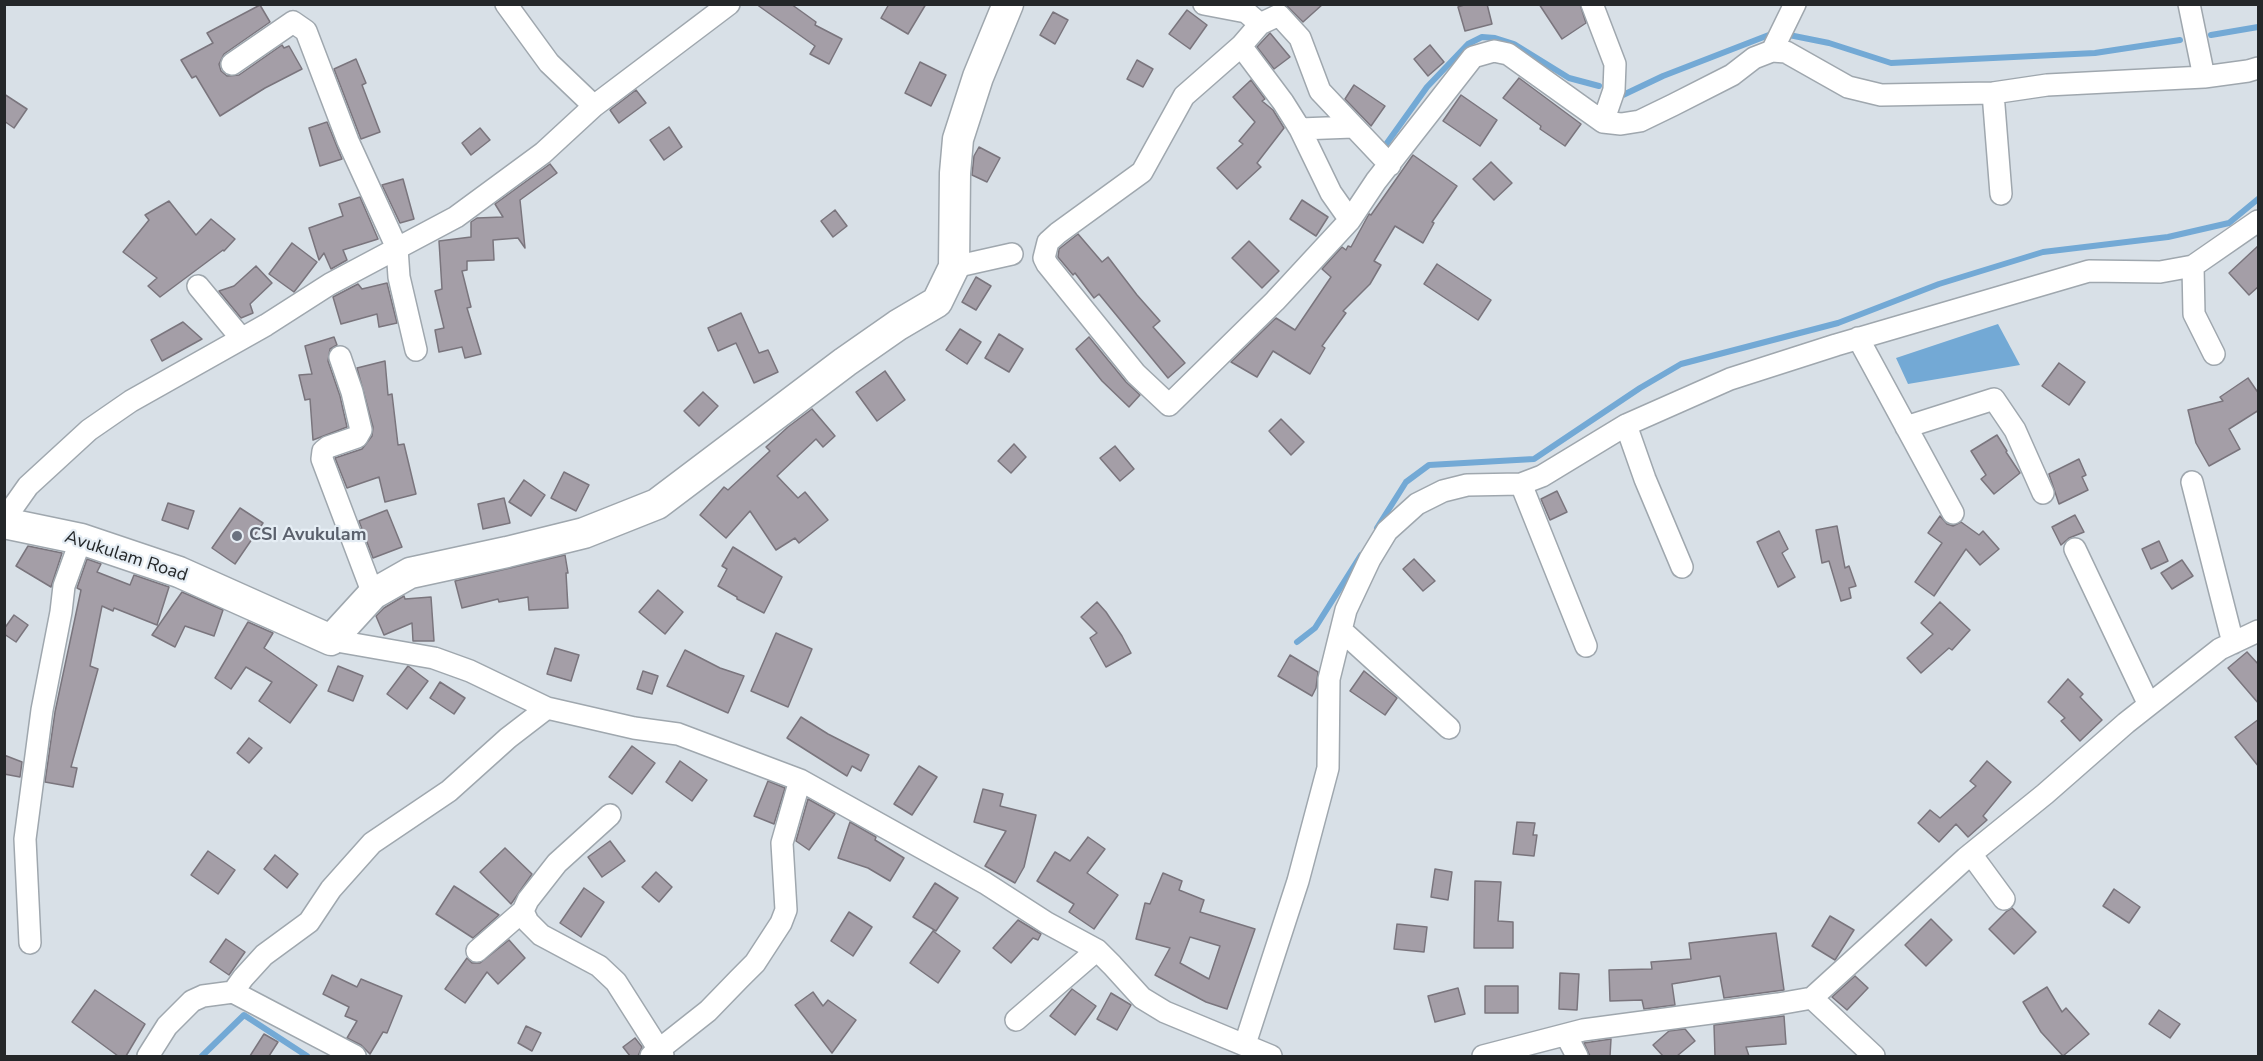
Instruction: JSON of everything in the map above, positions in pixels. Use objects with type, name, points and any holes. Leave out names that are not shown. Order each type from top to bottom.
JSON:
[{"type":"main road","points":[[331,639],[373,594],[410,573],[584,533],[657,504],[845,362],[898,325],[937,302],[954,267],[955,174],[958,139],[978,77],[1008,4]]},
{"type":"main road","name":"Avukulam Road","points":[[4,521],[81,539],[179,572],[331,639]]},
{"type":"street","points":[[506,4],[549,63],[594,106]]},
{"type":"street","points":[[4,521],[28,486],[89,430],[131,401],[266,325],[330,284],[456,217],[543,153],[594,106],[729,4]]},
{"type":"street","points":[[1204,4],[1246,12],[1260,24]]},
{"type":"street","points":[[1592,4],[1615,64],[1614,90],[1603,122]]},
{"type":"street","points":[[1772,51],[1795,4]]},
{"type":"street","points":[[2189,4],[2204,77]]},
{"type":"street","points":[[1390,165],[1320,91],[1300,38],[1279,15],[1260,24],[1241,46],[1184,96],[1142,172],[1048,242],[1044,258],[1136,374],[1169,405],[1275,301],[1350,220],[1473,57],[1494,51],[1508,54],[1603,122],[1621,124],[1640,121],[1732,75],[1754,58],[1772,51],[1786,52],[1848,87],[1881,95],[1993,93],[2047,85],[2204,77],[2259,68]]},
{"type":"street","points":[[232,64],[293,22],[306,31],[348,141],[398,248],[399,277],[416,350]]},
{"type":"street","points":[[1241,46],[1300,129],[1331,193],[1350,220]]},
{"type":"street","points":[[1993,93],[2001,194]]},
{"type":"street","points":[[1300,129],[1353,127]]},
{"type":"street","points":[[1245,1044],[1298,881],[1328,768],[1329,679],[1346,610],[1386,531],[1417,504],[1443,491],[1467,485],[1521,484],[1542,476],[1626,424],[1730,379],[1858,338],[2089,271],[2160,272],[2193,266],[2259,221]]},
{"type":"street","points":[[954,267],[1012,254]]},
{"type":"street","points":[[2193,266],[2194,315],[2214,354]]},
{"type":"street","points":[[198,286],[241,338]]},
{"type":"street","points":[[1858,338],[1953,513]]},
{"type":"street","points":[[340,357],[352,392],[361,430],[357,437],[328,447],[323,451],[322,459],[373,594]]},
{"type":"street","points":[[1906,427],[1994,399],[2015,430],[2043,493]]},
{"type":"street","points":[[1626,424],[1645,479],[1682,567]]},
{"type":"street","points":[[2192,482],[2233,643]]},
{"type":"street","points":[[1521,484],[1586,646]]},
{"type":"street","points":[[30,943],[24,838],[42,710],[64,586],[81,539]]},
{"type":"street","points":[[2075,549],[2149,705]]},
{"type":"street","points":[[1341,630],[1449,728]]},
{"type":"street","points":[[1483,1056],[1583,1030],[1812,998],[1971,854],[2149,705],[2220,649],[2259,631]]},
{"type":"street","points":[[331,639],[434,658],[470,671],[547,708],[634,728],[678,734],[800,780],[985,883],[1047,923],[1097,950],[1142,998],[1165,1012],[1271,1056]]},
{"type":"street","points":[[233,992],[264,955],[309,922],[330,889],[372,843],[449,791],[508,738],[547,708]]},
{"type":"street","points":[[523,911],[528,922],[541,935],[599,966],[616,982],[658,1054],[708,1011],[755,963],[781,923],[786,910],[782,843],[800,780]]},
{"type":"street","points":[[477,951],[523,911],[528,900],[551,870],[610,815]]},
{"type":"street","points":[[1971,854],[2004,899]]},
{"type":"street","points":[[1016,1020],[1097,950]]},
{"type":"street","points":[[148,1056],[167,1026],[192,1001],[203,996],[233,992],[355,1056]]},
{"type":"street","points":[[1812,998],[1874,1056]]},
{"type":"street","points":[[1566,1035],[1577,1056]]},
{"type":"water","points":[[1998,324],[2020,365],[1908,384],[1896,358]]},
{"type":"building","points":[[756,4],[791,4],[816,22],[815,25],[842,39],[829,64],[810,54],[815,46]]},
{"type":"building","points":[[889,4],[926,4],[908,34],[881,18]]},
{"type":"building","points":[[1285,4],[1323,4],[1303,22]]},
{"type":"building","points":[[1467,4],[1487,4],[1492,24],[1465,31],[1458,7]]},
{"type":"building","points":[[1539,4],[1580,4],[1586,23],[1562,39]]},
{"type":"building","points":[[260,5],[270,22],[224,54],[219,64],[221,71],[227,76],[239,75],[282,45],[284,48],[289,46],[302,69],[265,88],[220,116],[196,76],[192,78],[181,60],[213,43],[207,33]]},
{"type":"building","points":[[1187,10],[1207,25],[1190,49],[1169,34]]},
{"type":"building","points":[[1053,12],[1068,20],[1055,44],[1040,35]]},
{"type":"building","points":[[1270,33],[1290,57],[1274,69],[1257,47]]},
{"type":"building","points":[[1430,45],[1444,62],[1428,76],[1414,59]]},
{"type":"building","points":[[356,59],[366,83],[362,85],[380,132],[361,139],[334,69]]},
{"type":"building","points":[[1137,60],[1153,69],[1143,87],[1127,79]]},
{"type":"building","points":[[920,62],[946,75],[931,106],[905,93]]},
{"type":"building","points":[[1519,78],[1581,124],[1565,146],[1540,129],[1541,126],[1503,98]]},
{"type":"building","points":[[1251,80],[1265,99],[1262,101],[1273,110],[1284,128],[1257,163],[1261,167],[1237,189],[1217,168],[1243,144],[1239,141],[1255,122],[1233,97]]},
{"type":"building","points":[[1354,85],[1385,106],[1371,126],[1345,99]]},
{"type":"building","points":[[636,90],[646,103],[619,123],[610,110]]},
{"type":"building","points":[[4,94],[27,109],[14,128],[4,121]]},
{"type":"building","points":[[1461,95],[1497,120],[1480,146],[1443,121]]},
{"type":"building","points":[[327,122],[342,159],[320,166],[309,128]]},
{"type":"building","points":[[669,127],[682,147],[664,160],[650,140]]},
{"type":"building","points":[[480,128],[490,140],[471,155],[462,143]]},
{"type":"building","points":[[979,147],[1000,158],[987,182],[972,175],[974,156]]},
{"type":"building","points":[[1413,155],[1457,186],[1432,222],[1434,223],[1423,243],[1395,226],[1374,261],[1381,265],[1370,284],[1343,311],[1346,313],[1322,346],[1325,348],[1310,374],[1273,351],[1257,377],[1231,362],[1276,318],[1295,330],[1331,277],[1322,269],[1342,247],[1346,250],[1348,246],[1351,247],[1369,214],[1371,215]]},
{"type":"building","points":[[1491,162],[1512,183],[1494,200],[1473,179]]},
{"type":"building","points":[[550,164],[557,173],[520,200],[525,248],[518,238],[493,240],[494,260],[467,261],[467,270],[462,271],[471,307],[467,308],[481,354],[465,358],[462,347],[439,352],[435,330],[444,328],[435,291],[442,289],[439,241],[471,237],[471,222],[477,218],[503,217],[495,204]]},
{"type":"building","points":[[403,179],[414,219],[400,223],[382,185]]},
{"type":"building","points":[[360,197],[378,239],[343,250],[347,260],[331,269],[324,253],[319,260],[309,228],[343,216],[339,204]]},
{"type":"building","points":[[1302,200],[1328,217],[1316,236],[1290,219]]},
{"type":"building","points":[[169,201],[196,235],[211,219],[235,239],[224,251],[160,297],[148,286],[157,278],[123,252],[149,220],[145,215]]},
{"type":"building","points":[[835,210],[847,226],[833,237],[821,221]]},
{"type":"building","points":[[1078,234],[1102,262],[1108,257],[1160,321],[1153,327],[1185,363],[1168,378],[1099,294],[1094,298],[1075,273],[1073,275],[1058,257],[1059,249]]},
{"type":"building","points":[[1249,241],[1279,271],[1262,288],[1232,258]]},
{"type":"building","points":[[292,243],[317,262],[294,292],[269,274]]},
{"type":"building","points":[[2259,245],[2259,286],[2249,295],[2229,273]]},
{"type":"building","points":[[1437,264],[1491,300],[1478,320],[1424,284]]},
{"type":"building","points":[[256,266],[272,283],[250,304],[253,313],[241,318],[219,291],[234,286]]},
{"type":"building","points":[[976,277],[991,286],[976,310],[962,302]]},
{"type":"building","points":[[387,283],[397,323],[379,327],[377,314],[341,324],[333,297],[358,284],[362,289]]},
{"type":"building","points":[[741,313],[759,353],[768,350],[778,372],[754,383],[736,343],[718,351],[708,328]]},
{"type":"building","points":[[183,322],[202,339],[162,361],[151,340]]},
{"type":"building","points":[[960,329],[981,342],[967,364],[946,350]]},
{"type":"building","points":[[999,334],[1023,349],[1009,372],[985,358]]},
{"type":"building","points":[[334,337],[337,345],[330,349],[328,361],[340,396],[347,427],[313,440],[310,399],[305,400],[299,375],[312,374],[305,346]]},
{"type":"building","points":[[1089,337],[1126,382],[1140,395],[1129,407],[1102,381],[1076,349]]},
{"type":"building","points":[[385,361],[388,395],[392,394],[398,445],[404,444],[416,494],[385,502],[379,477],[347,488],[335,458],[362,449],[372,436],[373,427],[357,368]]},
{"type":"building","points":[[2059,363],[2085,382],[2069,405],[2042,386]]},
{"type":"building","points":[[885,371],[905,400],[877,421],[856,392]]},
{"type":"building","points":[[2248,378],[2259,394],[2259,410],[2229,429],[2240,449],[2209,466],[2196,443],[2188,410],[2223,401],[2220,397]]},
{"type":"building","points":[[703,392],[718,406],[699,426],[684,411]]},
{"type":"building","points":[[812,409],[835,436],[823,447],[816,439],[777,476],[798,498],[805,492],[828,520],[799,543],[795,538],[776,550],[750,511],[726,538],[700,515],[724,487],[728,490],[770,451],[766,447]]},
{"type":"building","points":[[1281,419],[1304,442],[1291,455],[1269,431]]},
{"type":"building","points":[[1997,435],[2020,473],[1994,494],[1981,479],[1986,475],[1971,451]]},
{"type":"building","points":[[1014,444],[1026,457],[1011,473],[998,461]]},
{"type":"building","points":[[1115,446],[1134,469],[1120,481],[1100,458]]},
{"type":"building","points":[[2079,459],[2086,475],[2082,477],[2088,490],[2059,504],[2049,474]]},
{"type":"building","points":[[564,472],[589,485],[576,511],[551,498]]},
{"type":"building","points":[[524,480],[545,495],[531,516],[509,502]]},
{"type":"building","points":[[1557,491],[1567,512],[1550,520],[1541,499]]},
{"type":"building","points":[[504,498],[510,523],[483,529],[478,504]]},
{"type":"building","points":[[168,503],[194,511],[188,529],[162,520]]},
{"type":"building","name":"CSI Avukulam","points":[[240,508],[263,523],[235,564],[212,548]]},
{"type":"building","points":[[387,510],[402,547],[373,558],[359,521]]},
{"type":"building","points":[[2075,515],[2084,532],[2069,538],[2061,545],[2052,527]]},
{"type":"building","points":[[1940,516],[1947,524],[1953,526],[1961,522],[1979,535],[1983,531],[1999,549],[1980,565],[1966,549],[1934,596],[1915,582],[1942,543],[1928,533]]},
{"type":"building","points":[[1837,526],[1845,568],[1849,566],[1856,586],[1849,588],[1851,598],[1841,601],[1829,561],[1822,563],[1816,530]]},
{"type":"building","points":[[1779,531],[1788,549],[1782,553],[1795,577],[1778,587],[1757,542]]},
{"type":"building","points":[[2159,541],[2168,561],[2151,569],[2142,549]]},
{"type":"building","points":[[28,546],[62,553],[51,587],[16,566]]},
{"type":"building","points":[[733,547],[782,577],[764,613],[718,586],[727,569],[722,566]]},
{"type":"building","points":[[565,555],[568,573],[566,573],[568,608],[529,610],[528,597],[499,602],[498,599],[462,608],[455,581]]},
{"type":"building","points":[[87,559],[101,564],[97,572],[130,585],[134,575],[169,587],[157,625],[114,608],[113,611],[102,606],[90,666],[98,669],[71,767],[77,768],[73,787],[45,782],[55,712],[81,590],[77,588]]},
{"type":"building","points":[[1414,559],[1435,581],[1423,591],[1403,569]]},
{"type":"building","points":[[2182,560],[2193,576],[2172,589],[2161,573]]},
{"type":"building","points":[[658,590],[683,612],[665,634],[639,612]]},
{"type":"building","points":[[182,592],[223,610],[214,636],[185,626],[175,647],[152,635]]},
{"type":"building","points":[[404,596],[405,599],[431,597],[434,641],[413,641],[412,623],[384,635],[376,616],[384,608]]},
{"type":"building","points":[[1097,602],[1122,636],[1131,653],[1106,667],[1090,638],[1097,633],[1081,617]]},
{"type":"building","points":[[1940,602],[1970,630],[1952,650],[1949,648],[1921,673],[1907,658],[1933,634],[1921,623]]},
{"type":"building","points":[[14,615],[28,625],[16,642],[4,634],[4,629]]},
{"type":"building","points":[[248,622],[273,633],[264,648],[317,685],[290,723],[259,701],[272,682],[246,667],[231,689],[215,678]]},
{"type":"building","points":[[776,633],[812,649],[788,707],[751,691]]},
{"type":"building","points":[[555,648],[579,655],[571,681],[547,674]]},
{"type":"building","points":[[685,650],[720,668],[744,676],[728,713],[667,686]]},
{"type":"building","points":[[2247,652],[2259,665],[2259,704],[2228,668]]},
{"type":"building","points":[[1290,655],[1318,672],[1316,688],[1312,696],[1278,676]]},
{"type":"building","points":[[338,666],[363,676],[353,701],[328,691]]},
{"type":"building","points":[[408,666],[428,681],[407,709],[387,694]]},
{"type":"building","points":[[643,671],[658,676],[652,694],[637,689]]},
{"type":"building","points":[[1364,671],[1397,698],[1385,715],[1350,691]]},
{"type":"building","points":[[2068,679],[2083,694],[2080,697],[2102,720],[2080,741],[2061,721],[2065,718],[2048,702]]},
{"type":"building","points":[[440,682],[465,698],[454,714],[430,698]]},
{"type":"building","points":[[801,717],[869,755],[861,771],[852,766],[847,776],[787,738]]},
{"type":"building","points":[[2259,719],[2259,767],[2235,737]]},
{"type":"building","points":[[249,738],[262,748],[249,763],[237,753]]},
{"type":"building","points":[[632,746],[655,763],[632,794],[609,777]]},
{"type":"building","points":[[4,755],[22,762],[20,777],[4,774]]},
{"type":"building","points":[[680,761],[707,780],[692,801],[666,782]]},
{"type":"building","points":[[1987,761],[2011,782],[1983,816],[1987,820],[1968,837],[1956,824],[1939,842],[1918,823],[1930,810],[1940,818],[1976,786],[1970,781]]},
{"type":"building","points":[[919,766],[937,777],[912,815],[894,804]]},
{"type":"building","points":[[768,781],[785,788],[774,824],[754,816]]},
{"type":"building","points":[[983,789],[1003,794],[1000,806],[1036,815],[1024,867],[1015,883],[985,866],[1006,831],[974,822]]},
{"type":"building","points":[[808,799],[835,814],[809,850],[796,841]]},
{"type":"building","points":[[850,822],[876,837],[875,840],[904,858],[890,881],[868,868],[838,858]]},
{"type":"building","points":[[1517,822],[1535,823],[1533,835],[1537,835],[1534,856],[1513,854]]},
{"type":"building","points":[[1088,837],[1105,849],[1087,873],[1118,895],[1094,929],[1069,912],[1074,904],[1037,881],[1055,852],[1070,861]]},
{"type":"building","points":[[610,841],[625,861],[602,877],[588,857]]},
{"type":"building","points":[[505,848],[532,874],[511,904],[480,872]]},
{"type":"building","points":[[208,851],[235,870],[218,894],[191,875]]},
{"type":"building","points":[[275,855],[298,874],[287,888],[264,869]]},
{"type":"building","points":[[1435,869],[1452,872],[1448,900],[1431,897]]},
{"type":"building","points":[[656,872],[672,887],[659,902],[642,887]]},
{"type":"building","points":[[1163,873],[1182,881],[1179,890],[1204,900],[1200,912],[1255,929],[1227,1009],[1206,1002],[1155,975],[1170,948],[1136,939],[1145,903],[1150,904]],"holes":[[[1190,937],[1220,946],[1209,979],[1180,963]]]},
{"type":"building","points":[[1475,881],[1501,882],[1498,921],[1513,922],[1513,948],[1474,948]]},
{"type":"building","points":[[935,883],[958,898],[936,931],[913,917]]},
{"type":"building","points":[[454,886],[499,915],[473,938],[436,914]]},
{"type":"building","points":[[584,888],[604,902],[581,937],[560,923]]},
{"type":"building","points":[[2114,889],[2140,907],[2129,923],[2103,906]]},
{"type":"building","points":[[2012,908],[2036,932],[2014,954],[1989,929]]},
{"type":"building","points":[[849,912],[872,927],[853,956],[831,941]]},
{"type":"building","points":[[1830,916],[1854,930],[1835,960],[1812,946]]},
{"type":"building","points":[[1931,919],[1952,940],[1926,966],[1905,945]]},
{"type":"building","points":[[1018,920],[1041,934],[1038,940],[1033,938],[1011,963],[993,948]]},
{"type":"building","points":[[1397,924],[1427,927],[1424,952],[1394,949]]},
{"type":"building","points":[[933,931],[960,951],[938,983],[910,963]]},
{"type":"building","points":[[1776,933],[1784,990],[1724,998],[1720,976],[1672,984],[1675,1005],[1644,1009],[1642,1000],[1610,1001],[1609,970],[1652,969],[1651,962],[1691,959],[1689,943]]},
{"type":"building","points":[[226,939],[245,952],[229,975],[210,962]]},
{"type":"building","points":[[509,940],[525,958],[498,984],[487,972],[465,1003],[445,989],[467,958],[472,963],[480,963]]},
{"type":"building","points":[[1560,973],[1579,974],[1577,1010],[1559,1009]]},
{"type":"building","points":[[332,975],[357,987],[361,979],[402,996],[387,1033],[383,1032],[370,1054],[361,1045],[347,1038],[357,1021],[345,1016],[349,1007],[323,994]]},
{"type":"building","points":[[1855,976],[1868,988],[1847,1010],[1832,997]]},
{"type":"building","points":[[1485,986],[1518,986],[1518,1013],[1485,1013]]},
{"type":"building","points":[[2047,987],[2062,1012],[2066,1008],[2089,1034],[2063,1056],[2041,1032],[2023,1002]]},
{"type":"building","points":[[1458,988],[1465,1014],[1435,1022],[1428,996]]},
{"type":"building","points":[[1072,989],[1096,1006],[1075,1035],[1050,1016]]},
{"type":"building","points":[[95,990],[145,1024],[126,1056],[118,1056],[72,1022]]},
{"type":"building","points":[[813,992],[823,1006],[828,1000],[856,1020],[832,1053],[795,1005]]},
{"type":"building","points":[[1111,993],[1131,1005],[1117,1030],[1097,1019]]},
{"type":"building","points":[[2159,1010],[2180,1024],[2170,1038],[2149,1024]]},
{"type":"building","points":[[1784,1016],[1786,1044],[1746,1047],[1749,1056],[1715,1056],[1714,1025]]},
{"type":"building","points":[[526,1026],[541,1033],[532,1051],[518,1043]]},
{"type":"building","points":[[1685,1029],[1695,1041],[1677,1056],[1663,1056],[1653,1045],[1669,1031]]},
{"type":"building","points":[[264,1034],[278,1042],[269,1056],[250,1056]]},
{"type":"building","points":[[635,1038],[642,1047],[638,1056],[630,1056],[623,1047]]},
{"type":"building","points":[[1611,1039],[1610,1056],[1590,1056],[1584,1043]]},
{"type":"waterway","points":[[2211,35],[2258,27]]},
{"type":"waterway","points":[[1623,95],[1663,76],[1774,33]]},
{"type":"waterway","points":[[1784,34],[1829,43],[1891,63],[2095,53],[2180,40]]},
{"type":"waterway","points":[[1382,150],[1427,87],[1468,44],[1482,37],[1495,38],[1514,44],[1569,78],[1599,86]]},
{"type":"waterway","points":[[1377,528],[1406,482],[1429,465],[1534,459],[1640,388],[1681,364],[1838,323],[1939,284],[2043,252],[2168,237],[2229,223],[2258,199]]},
{"type":"waterway","points":[[1297,642],[1315,628],[1361,555]]},
{"type":"waterway","points":[[202,1056],[244,1015],[307,1056]]},
{"type":"place","name":"CSI Avukulam","points":[[237,536]]}]
